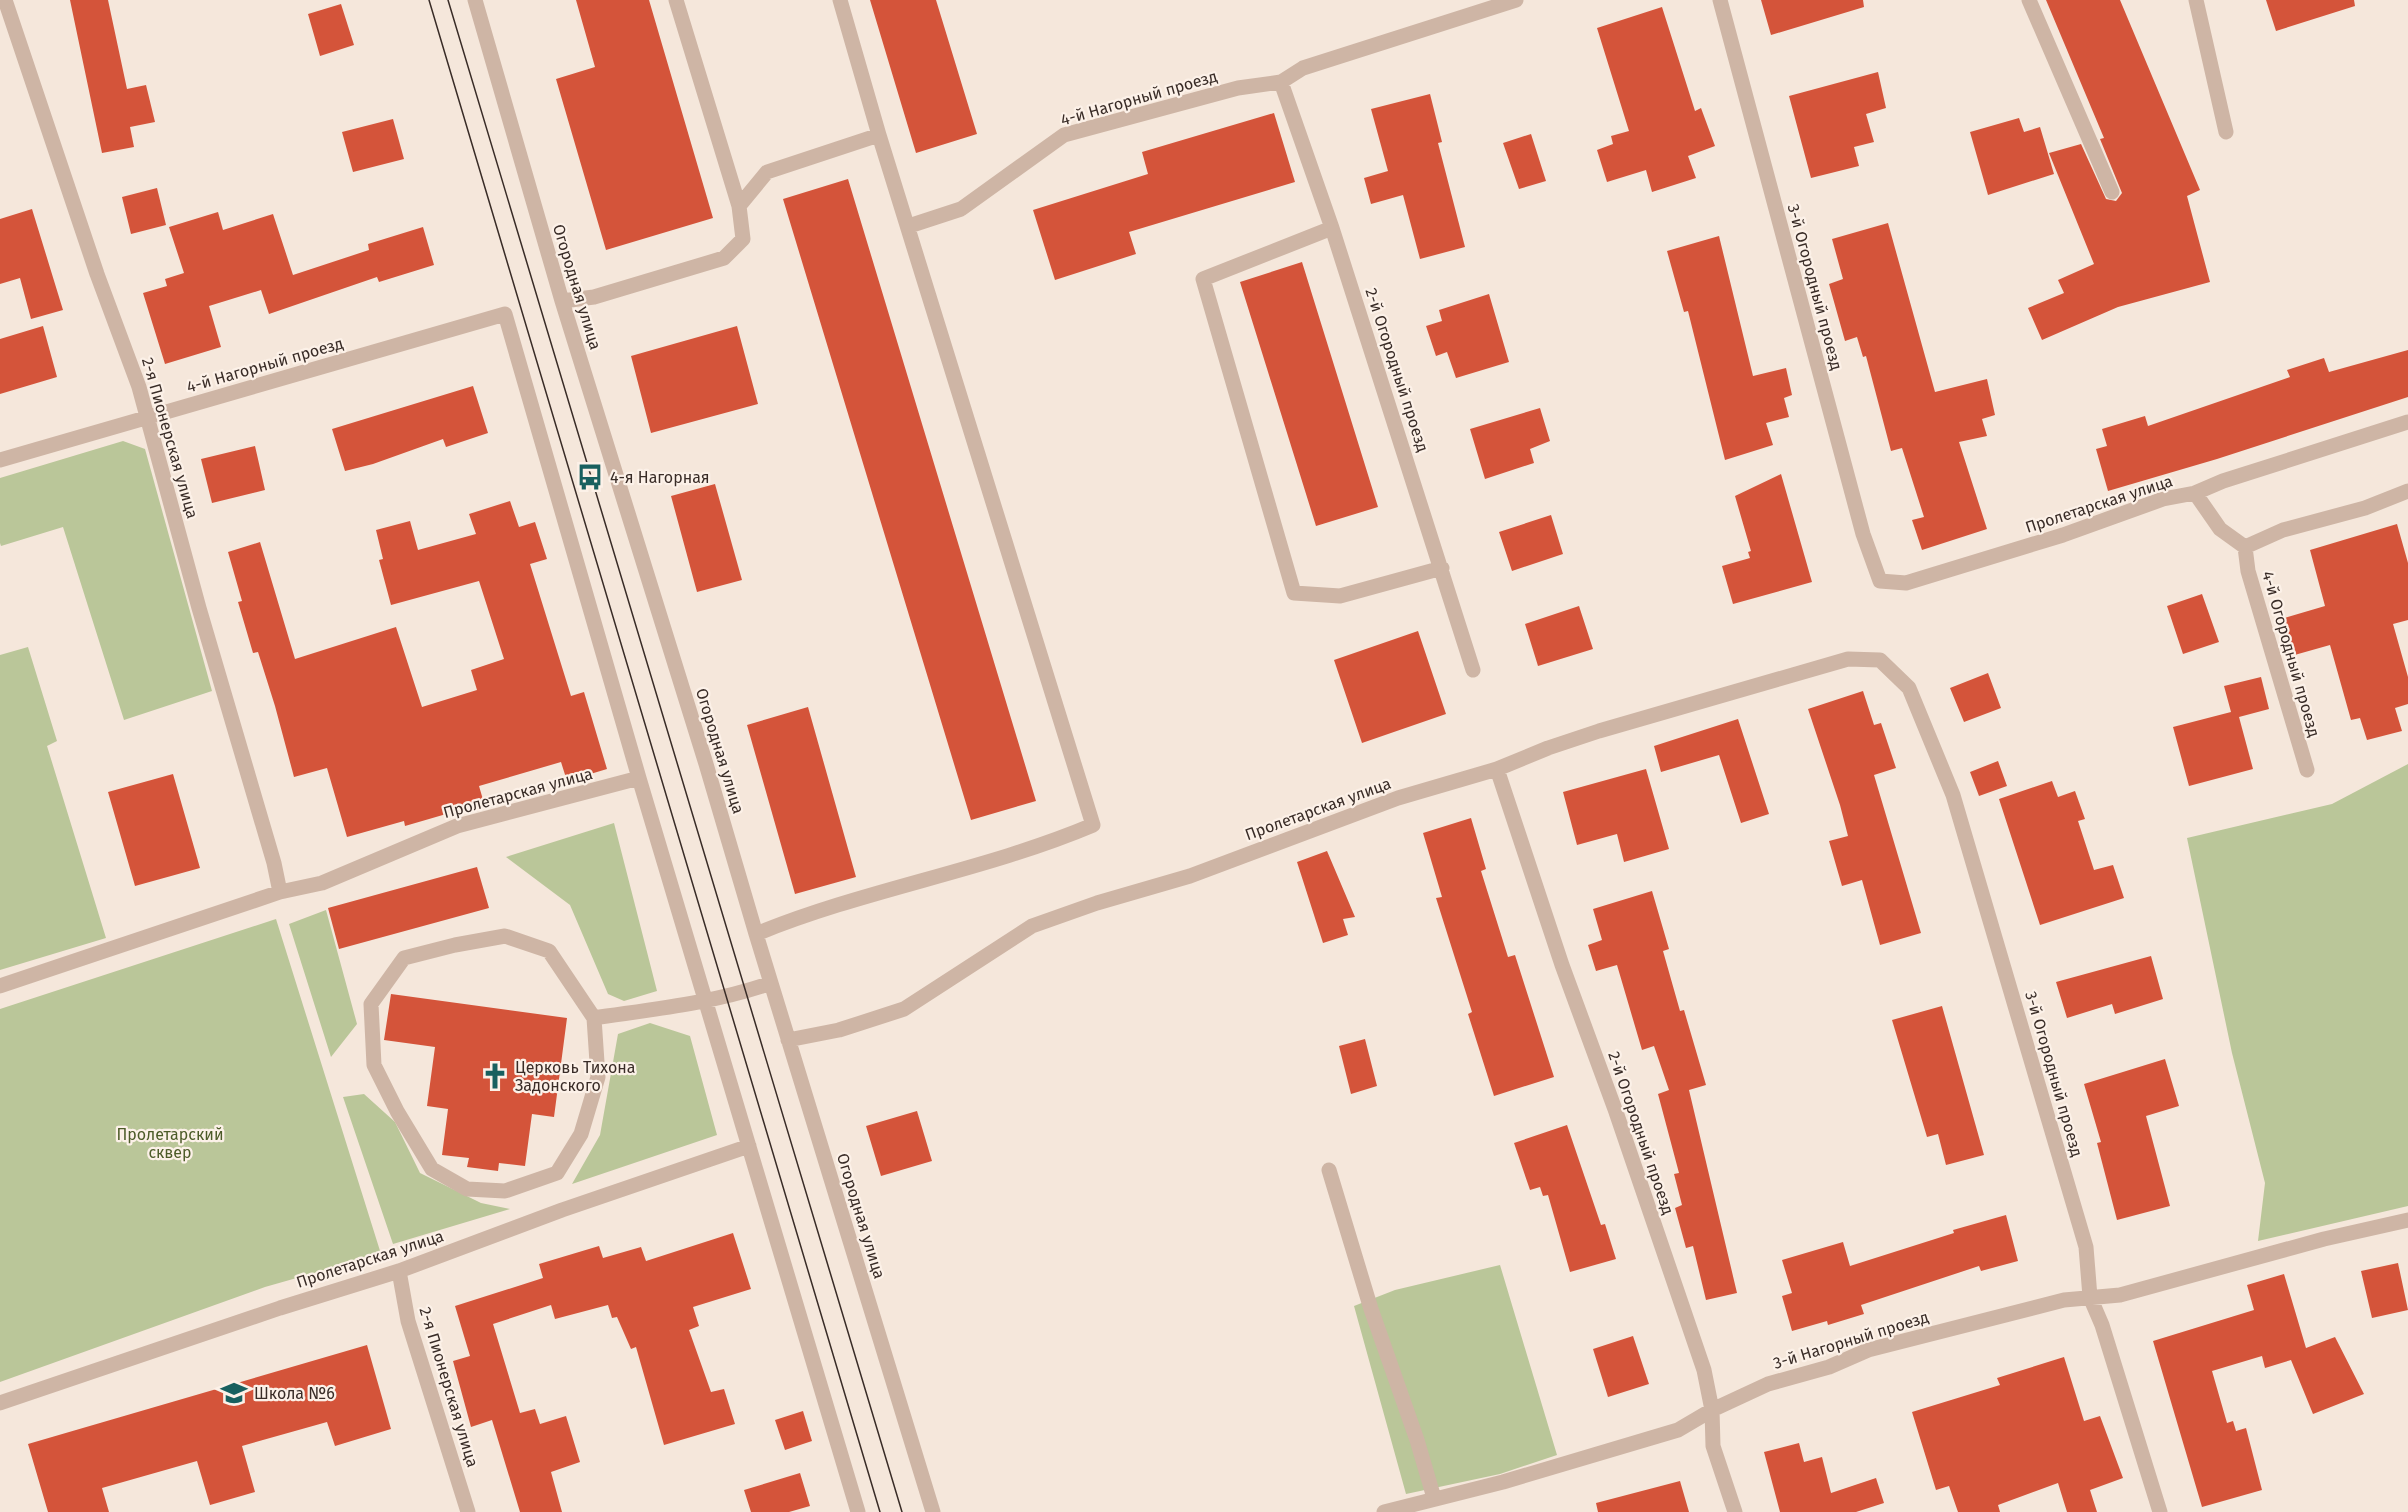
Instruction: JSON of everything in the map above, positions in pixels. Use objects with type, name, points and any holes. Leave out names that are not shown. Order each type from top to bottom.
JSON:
[{"type":"street","name":"2-я Пионерская улица","points":[[4,0],[96,274],[139,387],[199,608],[274,863],[280,892]]},
{"type":"street","name":"Огородная улица","points":[[475,0],[562,301],[706,764],[933,1512]]},
{"type":"street","points":[[562,301],[594,297],[724,258],[743,239],[739,206],[676,0]]},
{"type":"street","points":[[756,934],[859,897],[1050,843],[1093,825],[879,135],[840,0]]},
{"type":"street","name":"4-й Нагорный проезд","points":[[909,226],[961,209],[1064,135],[1238,88],[1281,82],[1304,69],[1516,0]]},
{"type":"street","name":"3-й Огородный проезд","points":[[1720,0],[1863,534],[1880,581]]},
{"type":"street","points":[[2029,0],[2112,192]]},
{"type":"street","points":[[2196,0],[2226,132]]},
{"type":"street","name":"2-й Огородный проезд","points":[[1281,82],[1332,228],[1473,670]]},
{"type":"street","points":[[739,206],[767,171],[879,135]]},
{"type":"street","points":[[1332,228],[1203,279],[1294,593],[1340,596],[1442,568]]},
{"type":"street","name":"4-й Нагорный проезд","points":[[0,460],[505,314],[639,778]]},
{"type":"street","points":[[2195,493],[2223,481],[2408,422]]},
{"type":"street","points":[[2245,547],[2283,530],[2365,508],[2408,491]]},
{"type":"street","name":"Пролетарская улица","points":[[1880,581],[1906,583],[2063,535],[2163,499],[2195,493],[2220,529],[2245,547]]},
{"type":"street","name":"4-й Огородный проезд","points":[[2245,547],[2248,571],[2307,770]]},
{"type":"street","name":"Пролетарская улица","points":[[788,1040],[840,1030],[904,1009],[1032,926],[1097,903],[1190,876],[1398,798],[1497,769],[1548,748],[1599,731],[1848,659],[1880,660]]},
{"type":"street","name":"3-й Огородный проезд","points":[[1880,660],[1909,688],[1953,795],[2086,1247],[2090,1297],[2102,1325],[2160,1512]]},
{"type":"street","name":"2-й Огородный проезд","points":[[1497,769],[1562,965],[1616,1112],[1704,1370],[1712,1410],[1713,1446],[1735,1512]]},
{"type":"street","points":[[639,778],[858,1512]]},
{"type":"street","name":"Пролетарская улица","points":[[0,986],[280,892],[322,883],[457,826],[639,778]]},
{"type":"street","points":[[505,936],[549,951],[594,1018],[598,1077],[581,1134],[557,1173],[505,1191],[466,1189],[432,1168],[397,1111],[374,1065],[371,1004],[404,958],[455,945],[505,936]]},
{"type":"street","points":[[594,1018],[705,1001],[745,992],[771,983]]},
{"type":"street","name":"Пролетарская улица","points":[[0,1403],[280,1308],[399,1271],[562,1210],[749,1146]]},
{"type":"street","points":[[1329,1170],[1371,1309],[1418,1440],[1434,1498]]},
{"type":"street","name":"3-й Нагорный проезд","points":[[1384,1512],[1503,1482],[1678,1430],[1712,1410],[1768,1384],[1829,1367],[1869,1350],[2064,1300],[2120,1295],[2324,1239],[2408,1220]]},
{"type":"street","name":"2-я Пионерская улица","points":[[399,1271],[408,1321],[468,1512]]},
{"type":"green space","points":[[123,441],[145,449],[212,691],[124,720],[63,527],[1,546],[0,543],[0,478]]},
{"type":"green space","points":[[28,647],[57,741],[47,746],[106,938],[0,970],[0,655]]},
{"type":"green space","points":[[2408,764],[2408,1206],[2258,1241],[2265,1183],[2232,1053],[2187,838],[2332,804]]},
{"type":"green space","points":[[614,823],[657,991],[624,1001],[608,994],[570,905],[506,857]]},
{"type":"green space","points":[[326,910],[357,1024],[331,1057],[289,924]]},
{"type":"green space","name":"Пролетарский сквер","points":[[276,919],[381,1254],[265,1287],[0,1382],[0,1009]]},
{"type":"green space","points":[[650,1023],[690,1036],[717,1135],[572,1184],[600,1135],[618,1034]]},
{"type":"green space","points":[[364,1094],[395,1122],[420,1173],[481,1203],[510,1209],[393,1244],[343,1097]]},
{"type":"green space","points":[[1500,1265],[1557,1455],[1500,1474],[1406,1494],[1354,1306],[1395,1290]]},
{"type":"building","points":[[70,0],[108,0],[127,89],[146,85],[155,122],[130,127],[134,147],[102,153]]},
{"type":"building","points":[[576,0],[649,0],[713,218],[606,250],[556,79],[595,67]]},
{"type":"building","points":[[870,0],[936,0],[977,134],[916,153]]},
{"type":"building","points":[[1761,0],[1863,0],[1864,7],[1771,35]]},
{"type":"building","points":[[2046,0],[2120,0],[2200,190],[2187,196],[2210,282],[2118,307],[2042,340],[2028,308],[2064,293],[2058,280],[2094,264],[2049,153],[2081,144],[2106,199],[2116,201],[2122,193],[2100,139],[2104,138]]},
{"type":"building","points":[[2266,0],[2354,0],[2355,6],[2276,31]]},
{"type":"building","points":[[341,4],[354,45],[320,56],[308,14]]},
{"type":"building","points":[[1662,7],[1695,111],[1701,108],[1715,146],[1688,156],[1696,178],[1652,192],[1646,170],[1607,182],[1597,150],[1613,144],[1611,136],[1629,131],[1597,28]]},
{"type":"building","points":[[1878,72],[1886,108],[1866,114],[1874,142],[1854,147],[1859,166],[1811,178],[1789,96]]},
{"type":"building","points":[[1430,94],[1442,142],[1438,143],[1465,247],[1420,259],[1403,195],[1371,204],[1364,178],[1388,171],[1371,109]]},
{"type":"building","points":[[1274,113],[1295,182],[1129,232],[1136,254],[1055,280],[1033,210],[1148,174],[1142,152]]},
{"type":"building","points":[[2019,118],[2024,132],[2040,127],[2054,174],[1988,195],[1970,132]]},
{"type":"building","points":[[393,119],[404,159],[353,172],[342,132]]},
{"type":"building","points":[[1531,134],[1546,181],[1519,189],[1503,143]]},
{"type":"building","points":[[848,179],[1036,801],[971,820],[783,199]]},
{"type":"building","points":[[157,188],[166,225],[131,234],[122,197]]},
{"type":"building","points":[[32,209],[63,310],[31,319],[20,278],[0,284],[0,219]]},
{"type":"building","points":[[218,212],[223,230],[273,214],[293,275],[369,250],[368,244],[423,227],[434,265],[379,282],[377,277],[269,314],[261,290],[209,306],[221,347],[165,364],[143,293],[167,286],[165,279],[184,273],[169,227]]},
{"type":"building","points":[[1888,223],[1935,392],[1987,379],[1995,415],[1982,419],[1987,436],[1959,442],[1987,529],[1922,550],[1912,520],[1924,517],[1902,448],[1891,451],[1866,356],[1863,357],[1857,337],[1845,341],[1829,284],[1843,279],[1832,239]]},
{"type":"building","points":[[1719,236],[1753,376],[1786,368],[1792,395],[1784,398],[1789,417],[1766,423],[1773,445],[1725,460],[1688,311],[1684,312],[1667,251]]},
{"type":"building","points":[[1302,262],[1378,507],[1316,526],[1240,282]]},
{"type":"building","points":[[1489,294],[1509,362],[1456,378],[1447,352],[1436,356],[1426,326],[1442,321],[1439,310]]},
{"type":"building","points":[[43,326],[57,377],[0,394],[0,339]]},
{"type":"building","points":[[737,326],[758,404],[651,433],[631,356]]},
{"type":"building","points":[[2408,350],[2408,397],[2217,459],[2108,491],[2096,449],[2107,446],[2102,429],[2145,416],[2148,426],[2290,377],[2287,370],[2324,358],[2329,372]]},
{"type":"building","points":[[473,386],[488,433],[446,447],[443,439],[373,464],[345,471],[332,429]]},
{"type":"building","points":[[1540,408],[1550,441],[1530,449],[1534,463],[1485,479],[1470,429]]},
{"type":"building","points":[[255,446],[265,490],[212,503],[201,459]]},
{"type":"building","points":[[1781,474],[1812,582],[1733,604],[1722,566],[1750,558],[1748,552],[1751,551],[1735,496]]},
{"type":"building","points":[[715,484],[742,580],[697,592],[671,496]]},
{"type":"building","points":[[510,501],[519,527],[535,522],[547,559],[530,564],[571,696],[584,692],[607,769],[567,781],[561,762],[479,786],[484,803],[405,826],[404,821],[347,837],[327,768],[294,777],[258,652],[253,653],[238,602],[242,601],[228,552],[260,542],[295,659],[396,627],[422,707],[477,690],[471,670],[504,659],[479,581],[391,605],[379,560],[383,559],[376,530],[410,521],[418,550],[476,534],[469,514]]},
{"type":"building","points":[[1551,515],[1563,554],[1512,571],[1499,532]]},
{"type":"building","points":[[2397,524],[2408,563],[2408,620],[2393,624],[2408,677],[2408,704],[2395,708],[2402,731],[2367,740],[2360,718],[2351,720],[2330,645],[2291,656],[2281,619],[2325,606],[2310,550]]},
{"type":"building","points":[[2202,594],[2219,642],[2183,654],[2167,606]]},
{"type":"building","points":[[1579,606],[1593,649],[1538,666],[1525,624]]},
{"type":"building","points":[[1418,631],[1446,714],[1362,743],[1334,660]]},
{"type":"building","points":[[1988,673],[2001,708],[1964,722],[1950,688]]},
{"type":"building","points":[[2261,677],[2269,709],[2239,717],[2253,769],[2189,786],[2173,727],[2231,712],[2224,686]]},
{"type":"building","points":[[1863,691],[1874,725],[1881,723],[1896,768],[1874,775],[1921,933],[1880,945],[1862,880],[1842,886],[1829,841],[1848,836],[1808,709]]},
{"type":"building","points":[[808,707],[856,877],[795,894],[747,725]]},
{"type":"building","points":[[1738,719],[1769,814],[1741,823],[1719,755],[1661,772],[1654,746]]},
{"type":"building","points":[[1998,761],[2007,786],[1979,796],[1970,772]]},
{"type":"building","points":[[1646,769],[1669,849],[1624,862],[1617,834],[1577,845],[1563,792]]},
{"type":"building","points":[[173,774],[200,868],[135,886],[108,792]]},
{"type":"building","points":[[2052,781],[2058,797],[2075,791],[2085,819],[2078,821],[2094,870],[2113,865],[2124,898],[2040,925],[1999,799]]},
{"type":"building","points":[[1471,818],[1486,869],[1481,871],[1508,957],[1515,955],[1554,1077],[1494,1096],[1468,1014],[1472,1012],[1436,898],[1442,897],[1423,833]]},
{"type":"building","points":[[1327,851],[1355,917],[1343,919],[1348,935],[1323,943],[1297,862]]},
{"type":"building","points":[[477,867],[489,908],[339,949],[328,908]]},
{"type":"building","points":[[1652,891],[1669,949],[1663,951],[1680,1011],[1684,1010],[1706,1085],[1689,1090],[1737,1293],[1706,1300],[1693,1246],[1686,1248],[1675,1208],[1682,1205],[1674,1174],[1679,1173],[1658,1094],[1669,1090],[1654,1046],[1642,1050],[1617,965],[1596,971],[1588,945],[1602,940],[1593,909]]},
{"type":"building","points":[[2151,956],[2163,999],[2115,1014],[2112,1004],[2067,1018],[2056,982]]},
{"type":"building","name":"Церковь Тихона Задонского","points":[[391,994],[567,1018],[554,1117],[532,1114],[525,1166],[499,1163],[498,1171],[467,1167],[469,1158],[442,1155],[448,1109],[427,1106],[435,1047],[384,1040]]},
{"type":"building","points":[[1942,1006],[1984,1155],[1946,1165],[1938,1134],[1927,1137],[1892,1020]]},
{"type":"building","points":[[1365,1039],[1377,1086],[1351,1094],[1339,1046]]},
{"type":"building","points":[[2165,1059],[2179,1106],[2146,1116],[2170,1206],[2117,1220],[2097,1143],[2101,1142],[2084,1084]]},
{"type":"building","points":[[917,1111],[932,1161],[881,1176],[866,1126]]},
{"type":"building","points":[[1567,1125],[1601,1225],[1605,1224],[1616,1259],[1570,1272],[1548,1195],[1543,1196],[1540,1187],[1530,1190],[1514,1143]]},
{"type":"building","points":[[2006,1215],[2018,1261],[1981,1271],[1979,1266],[1861,1305],[1864,1314],[1828,1325],[1827,1321],[1792,1331],[1782,1296],[1792,1293],[1782,1260],[1843,1242],[1850,1266],[1954,1233],[1953,1230]]},
{"type":"building","points":[[733,1233],[751,1289],[693,1307],[699,1326],[689,1330],[711,1392],[724,1389],[735,1424],[664,1445],[636,1347],[631,1349],[617,1317],[612,1318],[608,1305],[555,1319],[551,1305],[493,1324],[520,1413],[535,1409],[540,1424],[566,1416],[580,1462],[551,1472],[562,1512],[520,1512],[492,1420],[471,1427],[453,1361],[470,1356],[455,1306],[543,1278],[539,1264],[599,1246],[603,1258],[641,1247],[646,1261]]},
{"type":"building","points":[[2398,1263],[2408,1310],[2372,1318],[2361,1271]]},
{"type":"building","points":[[2284,1274],[2306,1348],[2335,1337],[2364,1394],[2313,1414],[2291,1360],[2265,1368],[2262,1356],[2212,1371],[2227,1423],[2233,1421],[2236,1431],[2246,1428],[2262,1490],[2202,1507],[2153,1341],[2254,1310],[2247,1285]]},
{"type":"building","points":[[1633,1336],[1649,1384],[1608,1397],[1593,1349]]},
{"type":"building","points":[[367,1345],[391,1429],[335,1446],[327,1422],[242,1446],[255,1492],[210,1505],[197,1461],[102,1488],[109,1512],[48,1512],[28,1444]]},
{"type":"building","points":[[2064,1357],[2084,1421],[2100,1416],[2123,1478],[2090,1490],[2097,1512],[2067,1512],[2058,1483],[1998,1505],[2000,1512],[1958,1512],[1949,1486],[1936,1490],[1912,1412],[2000,1385],[1997,1378]]},
{"type":"building","points":[[803,1411],[812,1441],[785,1450],[775,1420]]},
{"type":"building","points":[[1799,1443],[1804,1462],[1822,1457],[1831,1493],[1876,1478],[1884,1503],[1856,1512],[1780,1512],[1764,1452]]},
{"type":"building","points":[[800,1473],[810,1506],[789,1512],[751,1512],[744,1490]]},
{"type":"building","points":[[1680,1481],[1689,1512],[1598,1512],[1596,1503]]},
{"type":"tram line","points":[[429,0],[880,1512]]},
{"type":"tram line","points":[[448,0],[902,1512]]},
{"type":"place","name":"4-я Нагорная","points":[[590,477]]},
{"type":"place","name":"Церковь Тихона Задонского","points":[[495,1076]]},
{"type":"place","name":"Школа №6","points":[[234,1393]]}]
